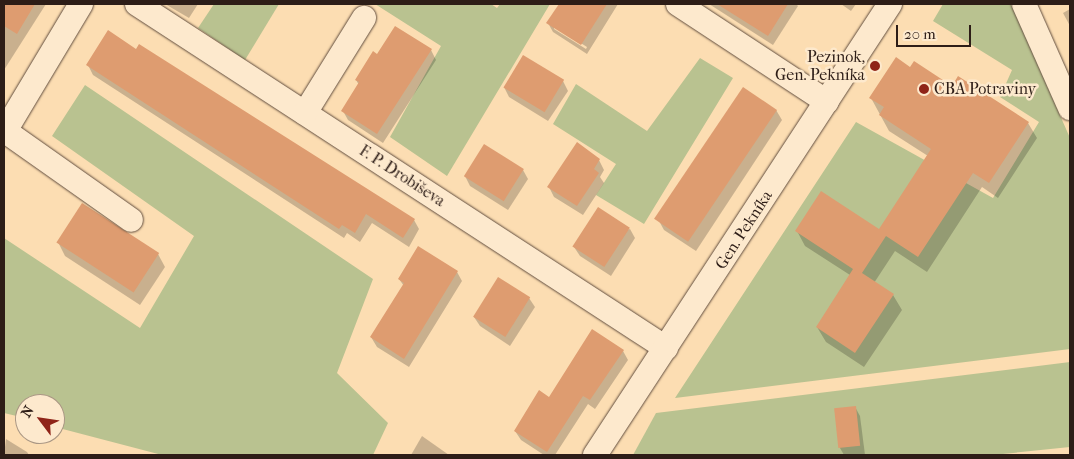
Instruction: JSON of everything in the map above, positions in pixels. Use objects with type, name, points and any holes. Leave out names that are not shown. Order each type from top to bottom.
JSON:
[{"type":"street","points":[[81,4],[5,131],[131,220]]},
{"type":"street","name":"F. P. Drobiševa","points":[[137,4],[666,348]]},
{"type":"street","points":[[678,4],[827,102]]},
{"type":"street","name":"Gen. Pekníka","points":[[595,455],[890,4]]},
{"type":"street","points":[[1024,4],[1070,108]]},
{"type":"street","points":[[305,113],[364,18]]},
{"type":"green space","points":[[214,4],[279,4],[245,60],[198,28]]},
{"type":"green space","points":[[375,4],[491,4],[497,8],[500,4],[550,4],[447,176],[390,137],[441,46]]},
{"type":"green space","points":[[943,4],[1011,4],[1070,138],[1070,349],[675,398],[856,122],[993,198],[1039,122],[1000,97],[1012,70],[933,21]]},
{"type":"green space","points":[[700,58],[733,78],[644,224],[596,195],[616,164],[553,124],[576,84],[647,131]]},
{"type":"green space","points":[[85,85],[373,279],[337,373],[388,423],[373,455],[162,455],[65,430],[65,394],[15,394],[15,416],[4,413],[4,238],[140,328],[194,236],[52,136]]},
{"type":"green space","points":[[1070,362],[1070,447],[993,455],[633,455],[656,413]]},
{"type":"building","points":[[4,4],[35,4],[17,34],[4,26]]},
{"type":"building","points":[[559,4],[607,4],[581,45],[546,23]]},
{"type":"building","points":[[717,4],[788,4],[768,36]]},
{"type":"building","points":[[395,26],[432,49],[377,134],[341,111],[359,82],[355,80],[373,51],[377,54]]},
{"type":"building","points":[[108,30],[136,49],[139,44],[415,219],[403,238],[366,214],[355,233],[342,225],[339,229],[86,65]]},
{"type":"building","points":[[523,55],[564,80],[545,112],[503,88]]},
{"type":"building","points":[[896,57],[910,67],[914,61],[952,86],[958,76],[1029,122],[989,183],[973,173],[918,257],[886,236],[862,273],[894,294],[855,353],[816,327],[853,269],[795,231],[821,191],[879,229],[931,149],[879,115],[884,107],[869,98]]},
{"type":"building","points":[[743,87],[777,110],[688,242],[654,219]]},
{"type":"building","points":[[577,142],[600,159],[594,169],[599,173],[577,206],[547,187]]},
{"type":"building","points":[[484,144],[524,169],[504,201],[464,176]]},
{"type":"building","points":[[82,203],[159,253],[134,293],[56,242]]},
{"type":"building","points":[[598,207],[630,228],[604,267],[572,246]]},
{"type":"building","points":[[418,246],[458,271],[404,359],[370,337],[404,283],[398,279]]},
{"type":"building","points":[[498,277],[530,297],[505,337],[473,317]]},
{"type":"building","points":[[592,329],[624,350],[590,400],[583,396],[547,452],[514,431],[539,390],[549,397]]},
{"type":"building","points":[[856,406],[860,446],[838,448],[834,408]]},
{"type":"place","name":"Pezinok, Gen. Pekníka","points":[[875,66]]},
{"type":"place","name":"CBA Potraviny","points":[[924,89]]}]
